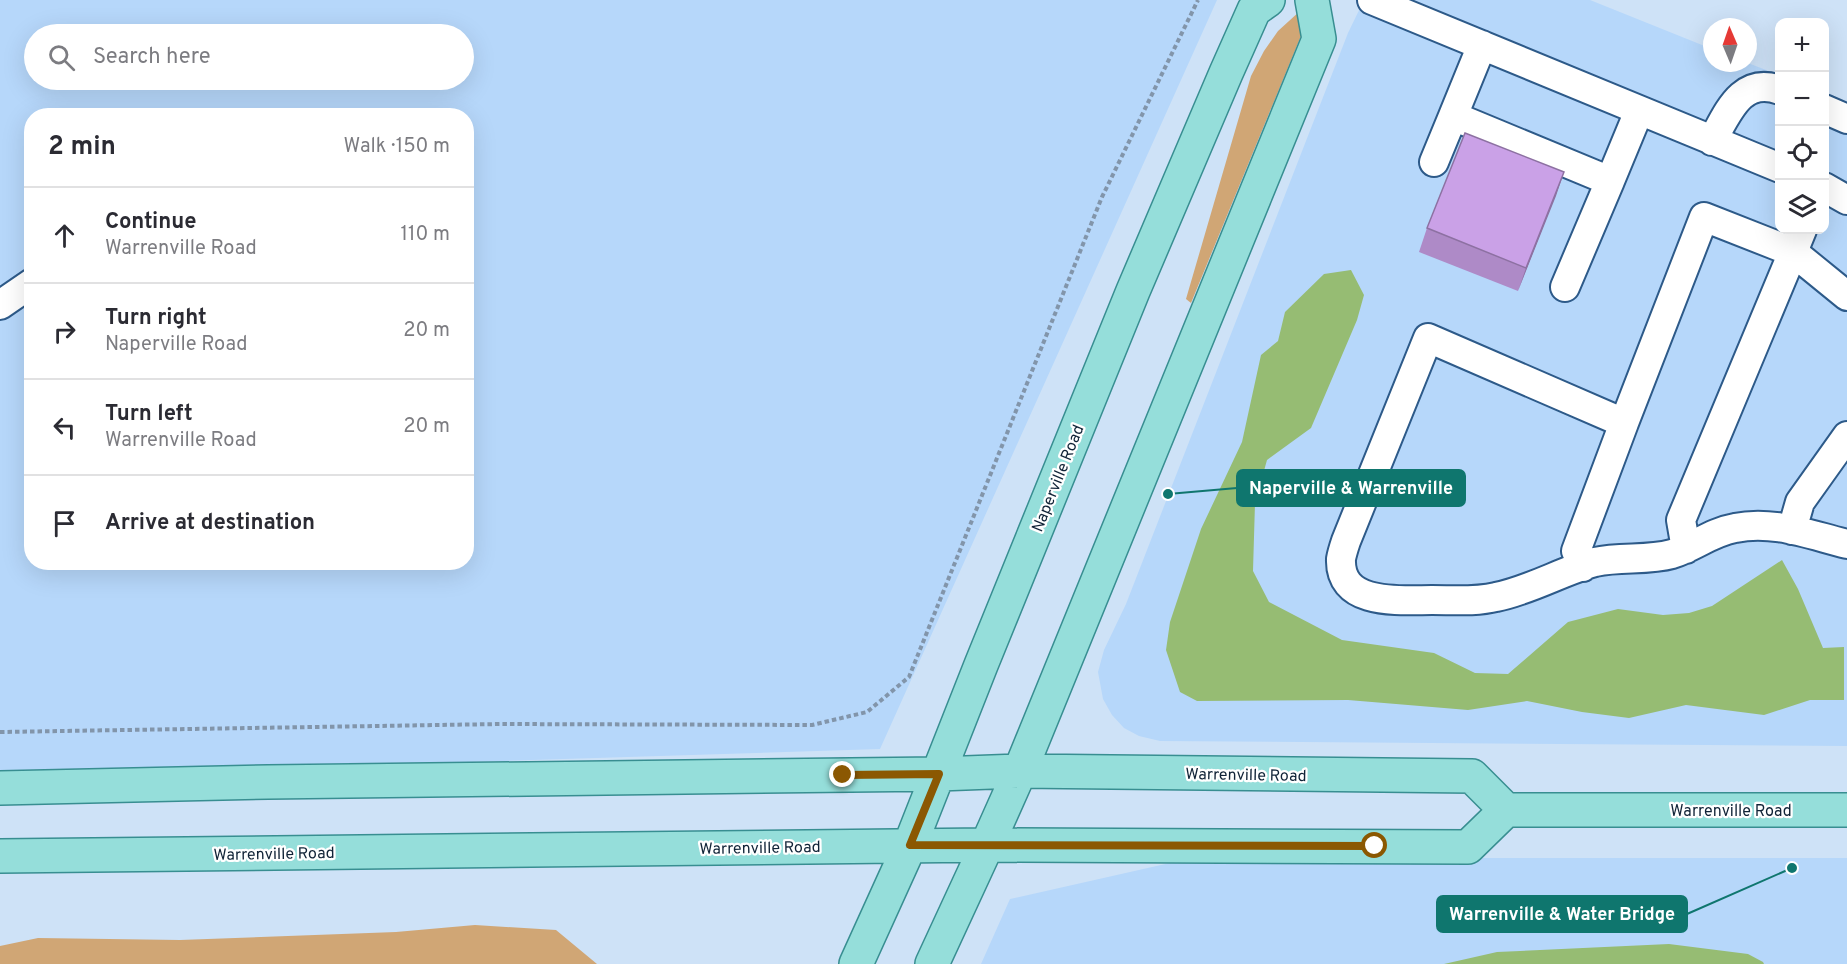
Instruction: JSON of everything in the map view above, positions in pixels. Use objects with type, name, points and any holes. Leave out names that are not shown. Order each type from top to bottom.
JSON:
[{"type":"main road","name":"Naperville Road","points":[[856,964],[910,845],[1132,291],[1254,10],[1268,0]]},
{"type":"main road","points":[[932,964],[1020,771],[1319,39],[1312,0]]},
{"type":"main road","name":"Warrenville Road","points":[[0,788],[1020,771],[1472,776],[1506,810]]},
{"type":"main road","name":"Warrenville Road","points":[[0,856],[987,844],[1468,847],[1506,810],[1847,810]]},
{"type":"lane","points":[[1372,0],[1775,166]]},
{"type":"lane","points":[[1434,162],[1482,45]]},
{"type":"lane","points":[[1712,141],[1738,97],[1753,87],[1775,88]]},
{"type":"lane","points":[[1565,287],[1639,111]]},
{"type":"lane","points":[[1829,111],[1847,119]]},
{"type":"lane","points":[[1453,116],[1610,181]]},
{"type":"lane","points":[[1829,190],[1847,200]]},
{"type":"lane","points":[[1583,567],[1576,551],[1704,217],[1797,241],[1847,296]]},
{"type":"lane","points":[[1686,549],[1681,520],[1797,241]]},
{"type":"lane","points":[[0,305],[24,288]]},
{"type":"lane","points":[[1624,423],[1428,338],[1346,541],[1341,558],[1346,579],[1352,587],[1371,598],[1473,600],[1495,598],[1597,562],[1660,557],[1686,549],[1716,533],[1754,525],[1773,526],[1847,544]]},
{"type":"lane","points":[[1792,530],[1800,502],[1847,436]]},
{"type":"path","points":[[0,732],[501,723],[812,725],[867,712],[909,677],[1102,197],[1198,0]]},
{"type":"shaded area","points":[[0,0],[1217,0],[880,749],[0,777]]},
{"type":"shaded area","points":[[1364,0],[1590,0],[1703,45],[1703,72],[1757,72],[1757,66],[1775,73],[1775,234],[1829,234],[1829,95],[1847,102],[1847,746],[1160,741],[1139,736],[1124,728],[1112,715],[1103,699],[1098,672],[1104,650],[1126,604],[1348,33]]},
{"type":"shaded area","points":[[1300,11],[1310,14],[1191,303],[1186,299],[1251,76],[1278,31]]},
{"type":"shaded area","points":[[1351,270],[1364,295],[1357,320],[1311,428],[1267,460],[1255,503],[1253,571],[1269,602],[1342,640],[1434,653],[1475,673],[1508,674],[1568,622],[1618,609],[1663,615],[1689,613],[1712,606],[1782,560],[1798,589],[1823,648],[1844,647],[1844,700],[1810,700],[1764,715],[1686,705],[1629,718],[1582,712],[1527,701],[1468,710],[1348,700],[1197,701],[1180,692],[1166,650],[1170,622],[1201,529],[1242,442],[1261,355],[1278,341],[1285,312],[1324,274]]},
{"type":"shaded area","points":[[1192,858],[1847,858],[1847,964],[981,964],[1010,899]]},
{"type":"shaded area","points":[[475,925],[556,930],[597,964],[0,964],[0,946],[38,938],[180,940],[396,932]]},
{"type":"shaded area","points":[[1669,944],[1748,954],[1764,964],[1444,964],[1497,952]]},
{"type":"building","points":[[1465,133],[1564,172],[1526,268],[1427,228]]},
{"type":"place","name":"Naperville & Warrenville","points":[[1168,494]]},
{"type":"place","name":"Warrenville & Water Bridge","points":[[1792,868]]},
{"type":"route","points":[[843,775],[939,774],[910,845],[1375,846]]}]
